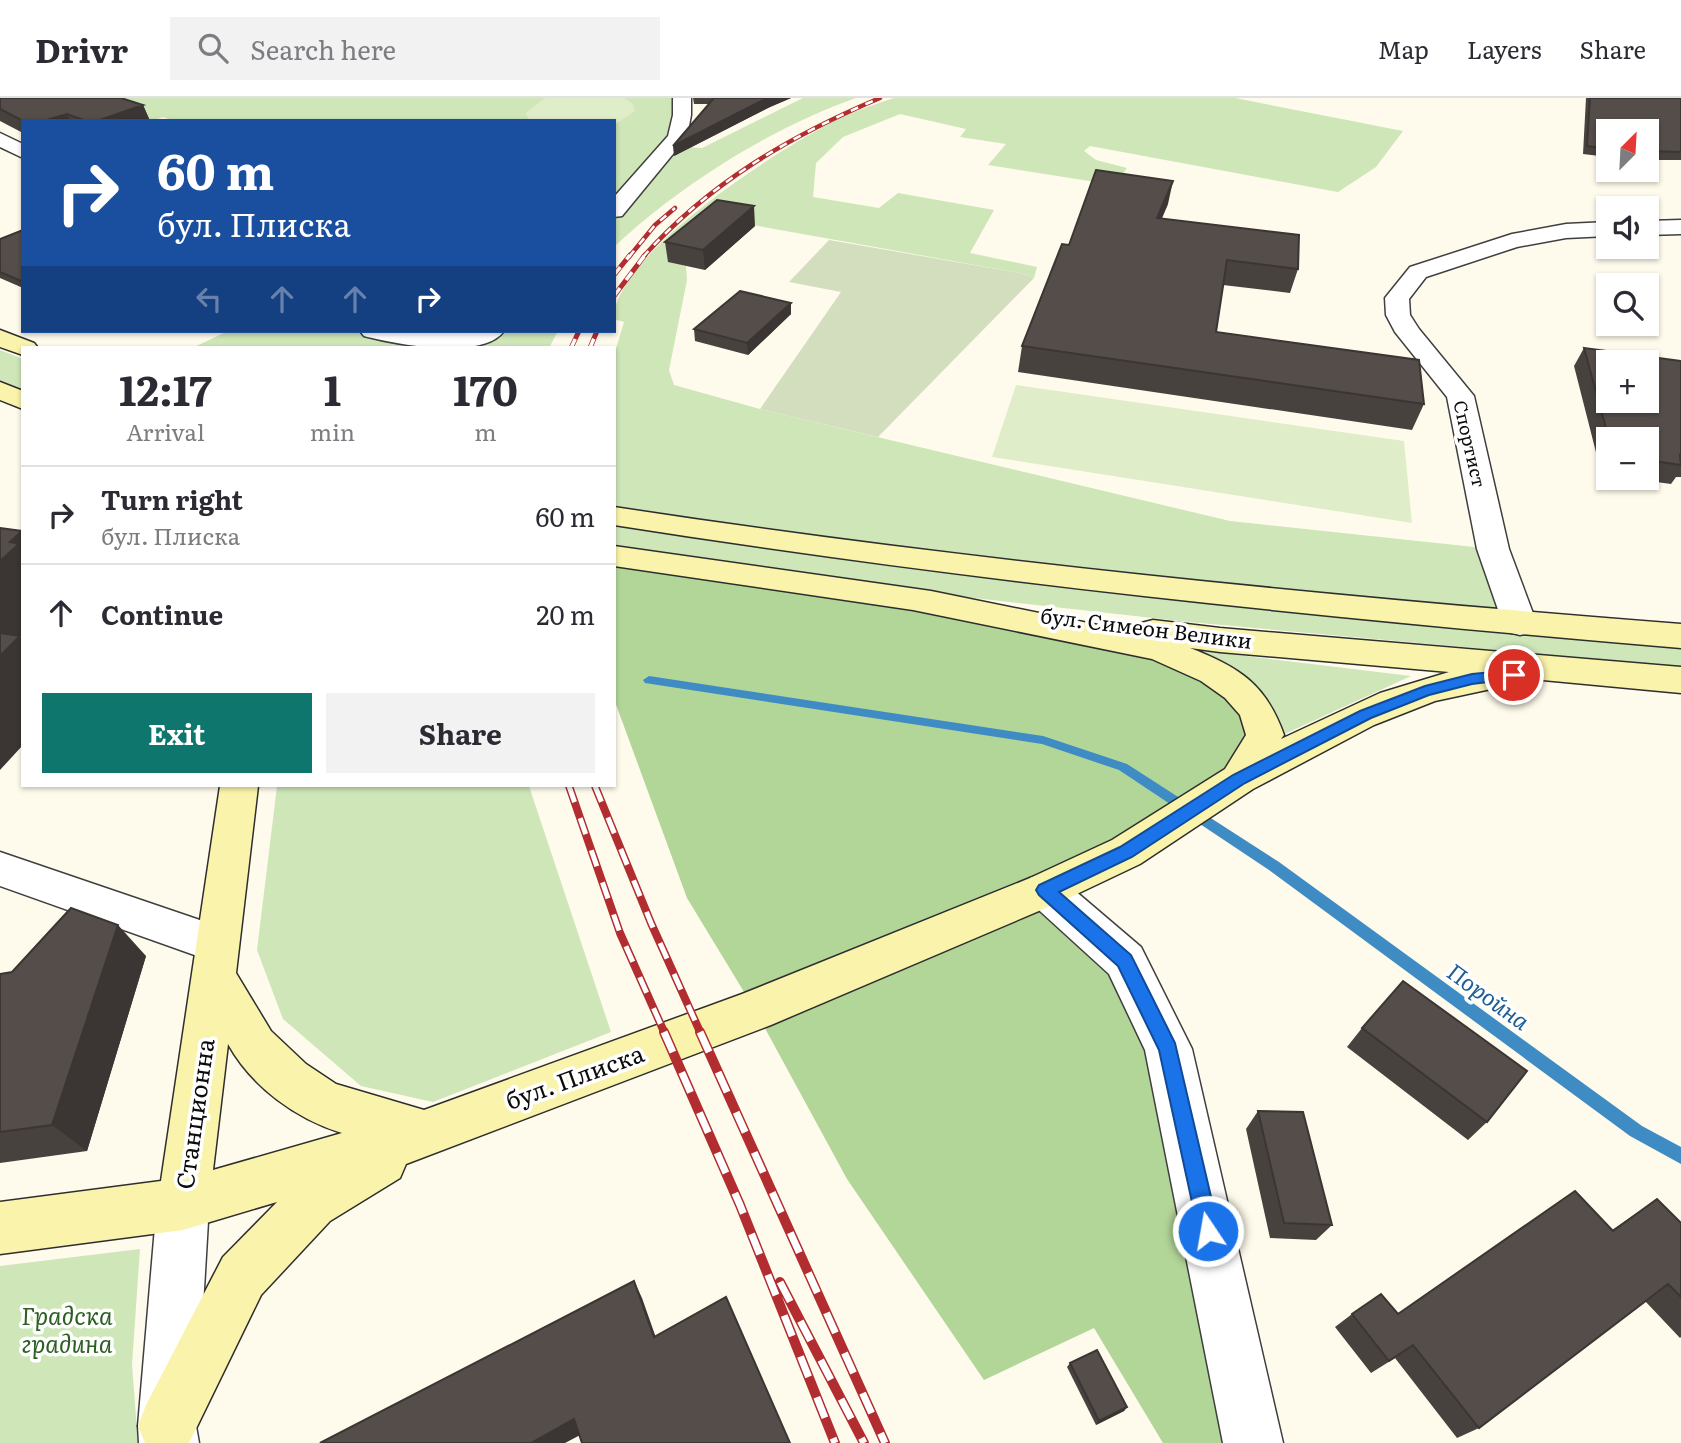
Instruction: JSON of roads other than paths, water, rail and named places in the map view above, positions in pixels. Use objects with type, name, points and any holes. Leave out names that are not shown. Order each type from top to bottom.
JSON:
[{"type":"main road","points":[[0,338],[21,346]]},
{"type":"main road","name":"бул. Симеон Велики","points":[[616,516],[786,544],[1119,585],[1520,624],[1681,636]]},
{"type":"main road","name":"бул. Симеон Велики","points":[[616,556],[1220,640],[1681,680]]},
{"type":"main road","points":[[906,598],[1160,649],[1198,664],[1236,688],[1255,708],[1265,735],[1239,779]]},
{"type":"main road","points":[[1239,779],[1366,715],[1425,691],[1472,679],[1556,671]]},
{"type":"main road","name":"бул. Плиска","points":[[0,1228],[183,1204],[424,1133],[755,1010],[1045,890],[1126,852],[1239,779]]},
{"type":"main road","name":"Станционна","points":[[183,1204],[239,787]]},
{"type":"main road","points":[[216,961],[254,1046],[289,1080],[324,1104],[424,1133]]},
{"type":"main road","points":[[168,1434],[242,1276],[312,1203],[424,1133]]},
{"type":"street","points":[[616,209],[677,137],[682,115],[682,98]]},
{"type":"street","points":[[0,139],[21,151]]},
{"type":"street","points":[[1659,228],[1681,227]]},
{"type":"street","name":"Спортист","points":[[1520,624],[1493,549],[1460,396],[1408,332],[1398,315],[1397,298],[1418,272],[1512,241],[1566,231],[1596,230]]},
{"type":"street","points":[[381,333],[407,340],[442,340],[488,333]]},
{"type":"street","points":[[0,869],[216,961]]},
{"type":"street","points":[[1045,890],[1125,961],[1168,1049],[1253,1443]]},
{"type":"street","name":"Станционна","points":[[168,1434],[183,1204]]},
{"type":"waterway","name":"Поройна","points":[[649,680],[1043,740],[1123,767],[1274,866],[1636,1131],[1681,1156]]},
{"type":"railway","points":[[643,257],[695,206],[752,164],[814,128],[880,98]]},
{"type":"railway","points":[[629,257],[655,225],[675,208]]},
{"type":"railway","points":[[616,272],[630,255]]},
{"type":"railway","points":[[616,293],[645,255]]},
{"type":"railway","points":[[572,346],[578,333]]},
{"type":"railway","points":[[591,346],[596,333]]},
{"type":"railway","points":[[569,787],[620,933],[665,1034]]},
{"type":"railway","points":[[595,787],[651,923],[701,1034]]},
{"type":"railway","points":[[664,1032],[740,1205],[835,1443]]},
{"type":"railway","points":[[700,1032],[885,1443]]},
{"type":"railway","points":[[780,1282],[864,1443]]},
{"type":"park label","name":"Градска градина","points":[[67,1331]]}]
